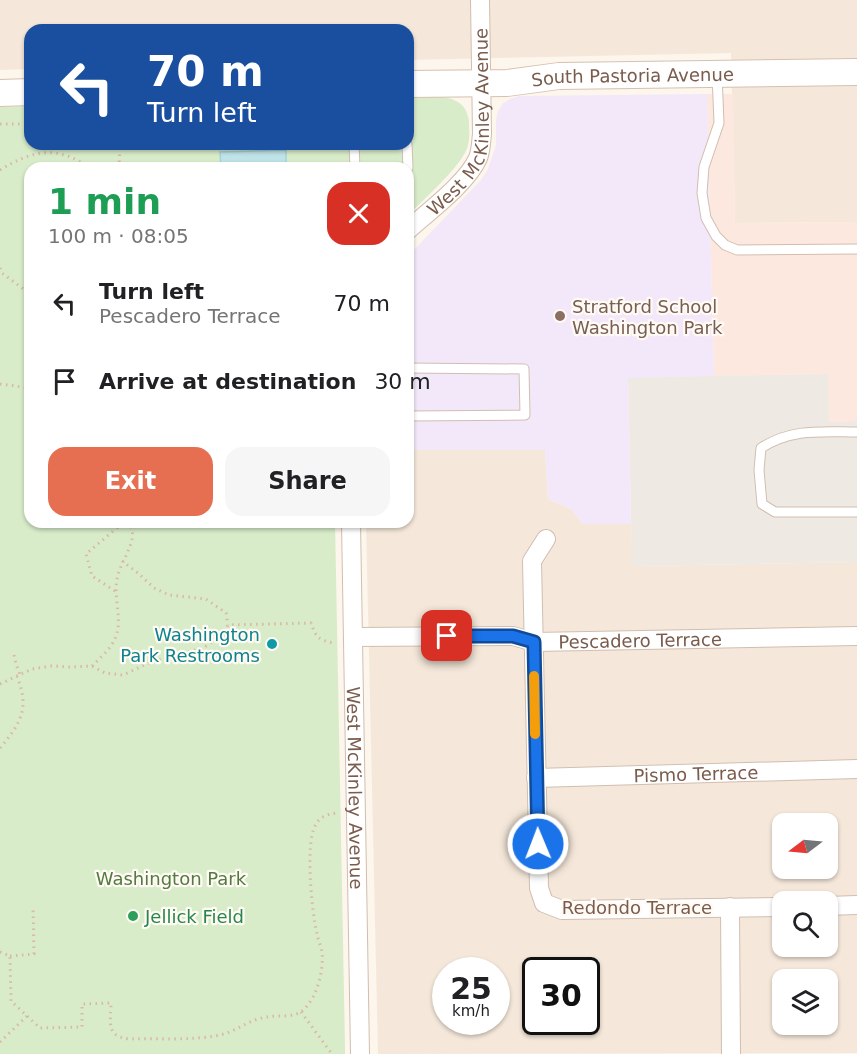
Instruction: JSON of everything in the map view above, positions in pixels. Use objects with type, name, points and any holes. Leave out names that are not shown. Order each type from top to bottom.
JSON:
[{"type":"street","name":"West McKinley Avenue","points":[[414,225],[460,183],[472,170],[479,155],[482,134],[480,0]]},
{"type":"street","name":"South Pastoria Avenue","points":[[414,84],[507,83],[559,76],[857,72]]},
{"type":"street","points":[[0,93],[24,92]]},
{"type":"street","name":"West McKinley Avenue","points":[[351,528],[360,1054]]},
{"type":"street","points":[[536,778],[532,561],[546,539]]},
{"type":"street","name":"Pescadero Terrace","points":[[352,638],[513,636],[534,642],[857,636]]},
{"type":"street","name":"Pismo Terrace","points":[[536,778],[857,769]]},
{"type":"street","name":"Redondo Terrace","points":[[536,778],[539,888],[544,903],[562,910],[772,907]]},
{"type":"street","points":[[838,906],[857,905]]},
{"type":"street","name":"Redondo Terrace","points":[[730,908],[731,1054]]},
{"type":"lane","points":[[717,74],[719,123],[704,166],[702,192],[706,218],[716,236],[725,245],[737,250],[857,249]]},
{"type":"lane","points":[[414,368],[524,369],[525,415],[414,416]]},
{"type":"lane","points":[[857,432],[802,433],[773,440],[761,448],[759,470],[762,504],[775,512],[857,512]]},
{"type":"path","points":[[0,124],[24,124]]},
{"type":"path","points":[[0,170],[29,155],[54,152],[76,158],[82,162]]},
{"type":"path","points":[[0,268],[2,273],[24,290]]},
{"type":"path","points":[[0,384],[24,387]]},
{"type":"path","points":[[115,591],[92,576],[86,554],[117,528]]},
{"type":"path","points":[[92,666],[116,637],[119,623],[115,591],[117,576],[133,539],[132,528]]},
{"type":"path","points":[[0,684],[32,669],[51,666],[92,666],[105,673],[123,675],[151,662],[203,648],[221,636],[228,625],[226,613],[206,599],[168,596],[154,588],[122,561]]},
{"type":"path","points":[[228,625],[310,623],[321,640],[334,642]]},
{"type":"path","points":[[0,748],[14,731],[24,700],[14,655]]},
{"type":"path","points":[[10,956],[12,1001],[40,1028],[82,1027],[82,1004],[111,1003],[111,1026],[114,1034],[120,1038],[129,1039],[205,1037],[224,1034],[253,1020],[282,1017],[301,1012],[310,1002],[318,986],[322,965],[322,951],[317,935],[312,897],[311,841],[315,826],[322,817],[338,813]]},
{"type":"path","points":[[0,952],[10,956],[34,954],[33,908]]},
{"type":"path","points":[[301,1012],[332,1054]]},
{"type":"path","points":[[0,1042],[27,1016]]},
{"type":"shaded area","points":[[0,0],[857,0],[857,222],[735,223],[731,53],[414,60],[414,24],[24,24],[24,69],[0,70]]},
{"type":"shaded area","points":[[707,94],[733,94],[735,223],[857,222],[857,421],[829,422],[828,374],[714,376]]},
{"type":"shaded area","name":"Stratford School Washington Park","points":[[707,94],[714,376],[628,378],[631,524],[583,524],[571,509],[548,499],[545,450],[414,450],[414,250],[481,180],[488,169],[496,145],[498,111],[503,103],[519,96]]},
{"type":"shaded area","points":[[828,374],[829,422],[857,421],[857,562],[632,566],[628,377]]},
{"type":"shaded area","points":[[414,450],[545,450],[548,499],[571,509],[583,524],[631,524],[633,566],[857,562],[857,1053],[378,1054],[366,528],[414,528]]},
{"type":"green space","name":"Washington Park","points":[[414,98],[449,98],[463,106],[468,115],[469,133],[465,153],[442,182],[414,209],[414,162],[24,162],[24,528],[335,528],[345,1054],[0,1054],[0,107],[24,106],[24,150],[414,150]]},
{"type":"water","points":[[286,150],[286,162],[221,162],[220,152]]},
{"type":"slow traffic","points":[[534,676],[535,734]]},
{"type":"place","name":"Stratford School Washington Park","points":[[560,316]]},
{"type":"place","name":"Washington Park Restrooms","points":[[272,644]]},
{"type":"place","name":"Jellick Field","points":[[133,916]]},
{"type":"route","points":[[447,636],[513,636],[534,642],[538,844]]}]
